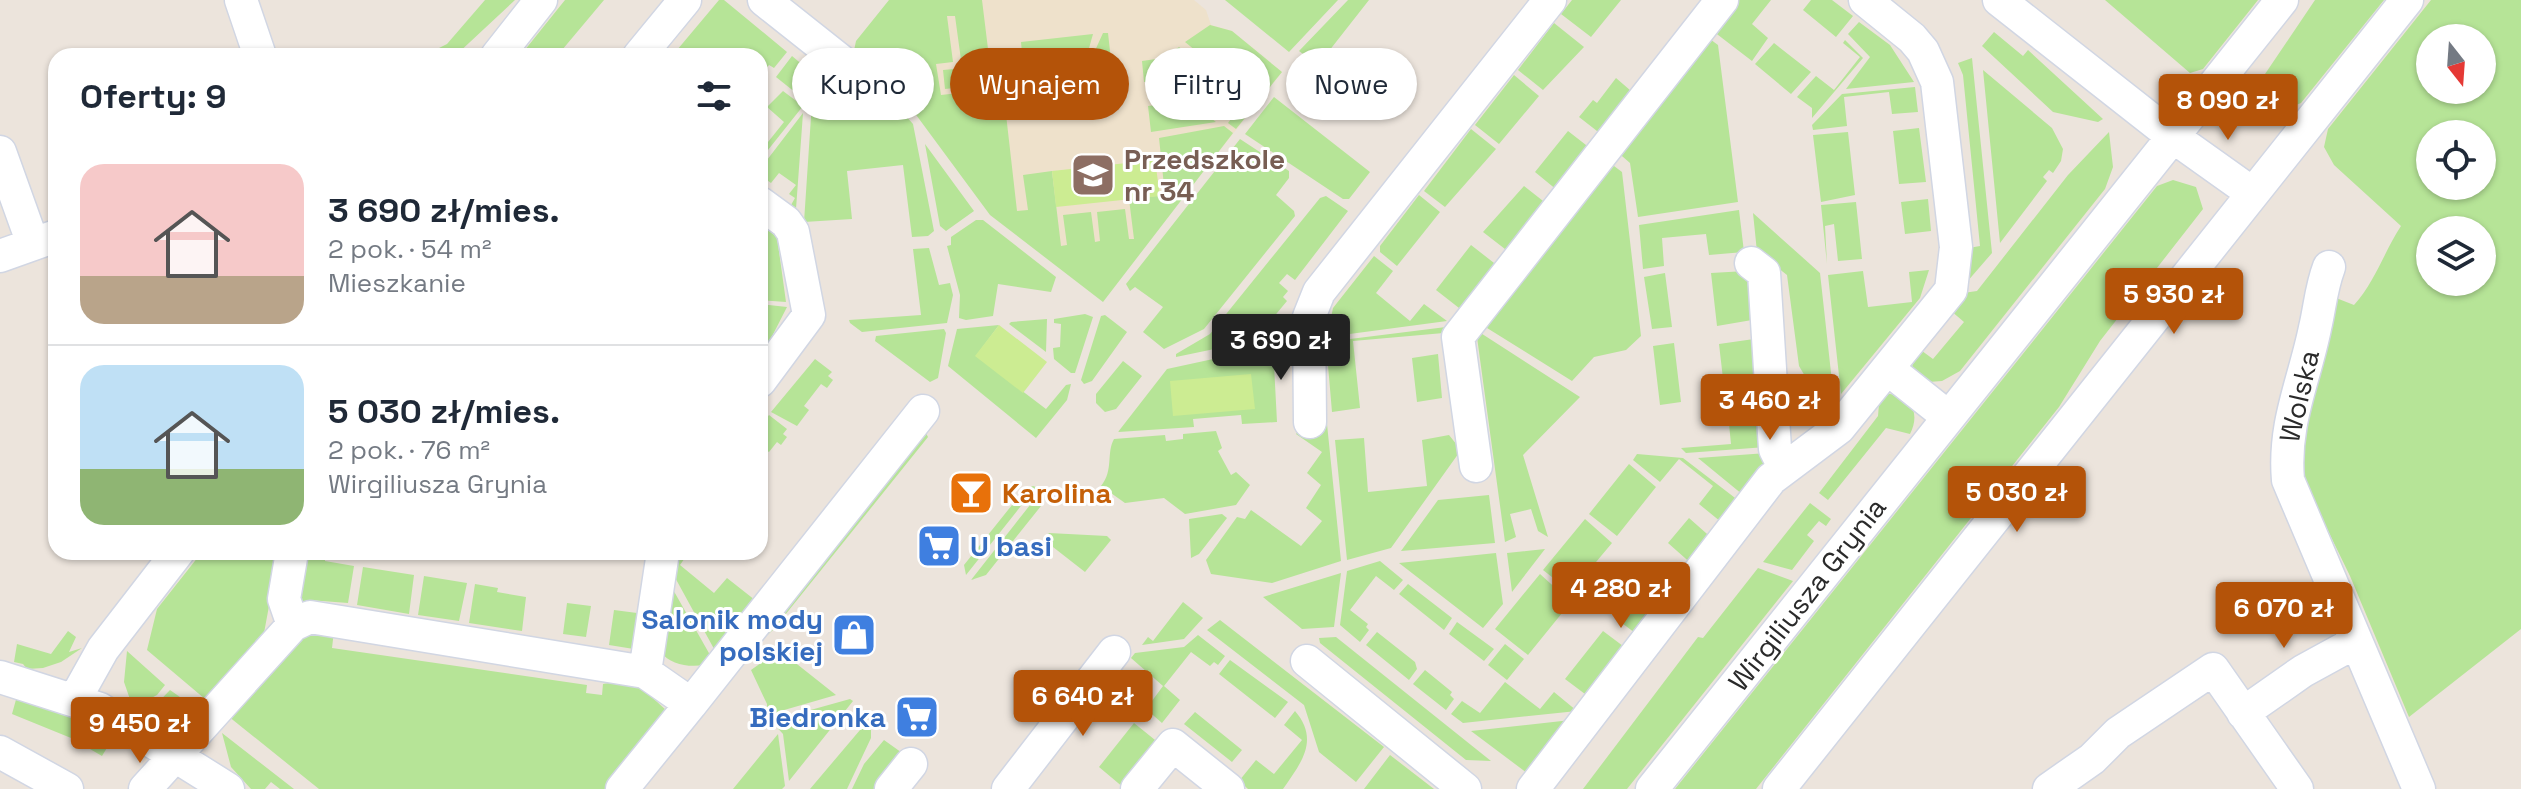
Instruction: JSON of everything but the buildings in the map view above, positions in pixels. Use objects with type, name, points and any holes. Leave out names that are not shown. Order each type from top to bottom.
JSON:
[{"type":"street","points":[[241,0],[257,48]]},
{"type":"street","points":[[503,48],[541,0]]},
{"type":"street","points":[[646,48],[685,0]]},
{"type":"street","points":[[764,0],[825,48]]},
{"type":"street","points":[[1310,422],[1309,317],[1319,292],[1550,0]]},
{"type":"street","points":[[1476,466],[1458,337],[1722,0]]},
{"type":"street","points":[[1533,789],[1784,467],[1833,435],[1949,293],[1956,247],[1937,82],[1923,51],[1912,38],[1865,0]]},
{"type":"street","points":[[1999,0],[2172,136],[2252,193]]},
{"type":"street","name":"Wirgiliusza Grynia","points":[[1652,789],[2282,0]]},
{"type":"street","points":[[1779,789],[2407,0]]},
{"type":"street","points":[[0,152],[45,240],[0,256]]},
{"type":"street","points":[[768,209],[786,222],[793,232],[809,303],[804,326],[768,371]]},
{"type":"street","points":[[1751,263],[1764,273],[1775,449],[1784,467]]},
{"type":"street","name":"Wolska","points":[[2329,267],[2320,289],[2316,327],[2290,416],[2286,458],[2288,480],[2309,538],[2419,789]]},
{"type":"street","points":[[1888,369],[1947,416]]},
{"type":"street","points":[[622,789],[923,411]]},
{"type":"street","points":[[75,699],[103,649],[172,560]]},
{"type":"street","points":[[291,560],[284,599],[293,625]]},
{"type":"street","points":[[645,672],[662,560]]},
{"type":"street","points":[[145,789],[293,625],[310,617],[645,672],[691,704]]},
{"type":"street","points":[[2243,713],[2303,671],[2356,642]]},
{"type":"street","points":[[1008,789],[1114,652]]},
{"type":"street","points":[[1307,661],[1465,789]]},
{"type":"street","points":[[2049,789],[2092,759],[2118,733],[2213,669],[2297,789]]},
{"type":"street","points":[[0,677],[75,699],[118,719],[228,789]]},
{"type":"street","points":[[1137,789],[1173,745],[1228,789]]},
{"type":"street","points":[[0,752],[67,789]]},
{"type":"street","points":[[891,789],[911,764]]},
{"type":"shaded area","name":"Przedszkole nr 34","points":[[906,0],[1194,0],[1206,10],[1211,25],[1232,31],[1253,48],[1145,48],[1145,120],[1244,120],[1106,294],[990,207],[983,144],[952,120],[1129,120],[1129,48],[950,48],[950,118],[934,106],[934,48],[868,48]]},
{"type":"shaded area","name":"Przedszkole nr 34","points":[[1270,62],[1282,72],[1270,87]]},
{"type":"green space","points":[[485,0],[515,0],[464,48],[439,48],[447,44]]},
{"type":"green space","points":[[565,0],[604,0],[564,48],[526,48]]},
{"type":"green space","points":[[719,0],[724,0],[787,52],[774,68],[768,66],[768,48],[679,48]]},
{"type":"green space","points":[[889,0],[982,0],[988,48],[959,48],[955,16],[947,16],[950,62],[936,64],[941,95],[950,94],[950,120],[1007,120],[1017,211],[1028,210],[1023,175],[1052,171],[1061,246],[1067,245],[1063,215],[1091,212],[1095,242],[1100,241],[1097,212],[1125,209],[1129,239],[1134,239],[1129,199],[1165,195],[1159,138],[1224,126],[1233,133],[1103,302],[990,215],[920,120],[934,120],[934,48],[855,48],[856,41]]},
{"type":"green space","points":[[1225,0],[1338,0],[1293,48],[1286,50]]},
{"type":"green space","points":[[1348,0],[1369,0],[1331,48],[1302,48]]},
{"type":"green space","points":[[1572,0],[1621,0],[1591,37],[1561,14]]},
{"type":"green space","points":[[1732,0],[1771,0],[1752,24],[1768,38],[1752,61],[1709,28]]},
{"type":"green space","points":[[1811,0],[1832,0],[1853,16],[1836,37],[1803,10]]},
{"type":"green space","points":[[2105,0],[2258,0],[2203,69],[2190,73]]},
{"type":"green space","points":[[2315,0],[2384,0],[2301,103],[2291,107],[2270,91],[2265,74]]},
{"type":"green space","points":[[2431,0],[2521,0],[2521,629],[2409,717],[2350,576],[2297,467],[2331,296],[2354,305],[2368,287],[2401,226],[2334,165],[2324,147],[2328,129]]},
{"type":"green space","points":[[1859,22],[1890,45],[1914,82],[1846,89],[1870,57],[1848,34]]},
{"type":"green space","points":[[1554,23],[1584,47],[1543,90],[1518,70]]},
{"type":"green space","points":[[1210,25],[1232,31],[1253,48],[1192,48],[1185,42]]},
{"type":"green space","points":[[1994,32],[2023,56],[2028,50],[2103,119],[2098,122],[2053,112],[1982,46]]},
{"type":"green space","points":[[1103,33],[1108,33],[1110,48],[1096,48]]},
{"type":"green space","points":[[1093,34],[1089,48],[1022,48],[1021,42]]},
{"type":"green space","points":[[1703,34],[1718,45],[1738,202],[1638,217],[1630,163],[1615,150]]},
{"type":"green space","points":[[1845,40],[1863,58],[1812,118],[1812,108],[1797,97],[1816,76],[1834,90],[1860,57],[1843,43]]},
{"type":"green space","points":[[1774,43],[1811,72],[1791,94],[1755,64]]},
{"type":"green space","points":[[792,56],[792,90],[776,77]]},
{"type":"green space","points":[[1972,58],[1992,253],[1966,283],[1963,249],[1980,246],[1963,75],[1958,63]]},
{"type":"green space","points":[[1142,61],[1145,61],[1145,82],[1144,82]]},
{"type":"green space","points":[[1270,62],[1282,72],[1270,87]]},
{"type":"green space","points":[[950,69],[950,88],[945,89],[943,70]]},
{"type":"green space","points":[[1983,70],[2052,128],[2063,149],[2061,161],[2053,173],[2049,170],[2043,177],[2047,181],[2000,243]]},
{"type":"green space","points":[[1514,75],[1539,96],[1499,144],[1475,125]]},
{"type":"green space","points":[[1616,78],[1638,97],[1606,138],[1579,117],[1593,100],[1597,103]]},
{"type":"green space","points":[[1915,87],[1918,112],[1892,114],[1889,92],[1844,97],[1847,126],[1813,130],[1812,125],[1842,94]]},
{"type":"green space","points":[[783,91],[792,98],[792,120],[768,150],[768,142],[784,122],[768,108]]},
{"type":"green space","points":[[1274,97],[1286,106],[1286,120],[1303,120],[1370,172],[1349,199],[1343,199],[1245,134],[1256,120],[1270,120],[1270,102]]},
{"type":"green space","points":[[798,120],[802,120],[796,209],[791,205],[795,198],[789,194],[796,185],[779,173],[771,183],[768,181],[768,159]]},
{"type":"green space","points":[[811,120],[909,120],[913,124],[934,231],[928,236],[912,237],[903,165],[847,171],[852,219],[804,222]]},
{"type":"green space","points":[[1150,120],[1216,122],[1151,132]]},
{"type":"green space","points":[[1230,120],[1243,120],[1236,129],[1228,123]]},
{"type":"green space","points":[[1919,128],[1926,182],[1899,184],[1893,131]]},
{"type":"green space","points":[[1471,129],[1496,149],[1445,207],[1424,191]]},
{"type":"green space","points":[[1568,131],[1595,152],[1563,195],[1535,172]]},
{"type":"green space","points":[[1848,132],[1855,195],[1821,202],[1813,135]]},
{"type":"green space","points":[[2109,132],[2113,167],[2105,189],[1960,371],[1942,381],[1928,382],[1912,367],[1918,348],[1933,359],[1964,322],[1950,310],[1963,293],[1977,291],[2068,175]]},
{"type":"green space","points":[[1240,139],[1289,171],[1289,178],[1276,195],[1294,211],[1295,216],[1204,329],[1164,349],[1143,332],[1163,307],[1135,287],[1130,291],[1126,284]]},
{"type":"green space","points":[[925,144],[974,211],[946,231],[940,226]]},
{"type":"green space","points":[[1155,160],[1160,196],[1056,207],[1052,171]]},
{"type":"green space","points":[[1606,160],[1622,172],[1641,336],[1626,350],[1594,357],[1572,381],[1479,323]]},
{"type":"green space","points":[[2173,180],[2196,187],[2203,209],[2100,341],[2059,407],[1756,789],[1675,789],[2157,186]]},
{"type":"green space","points":[[1524,186],[1552,208],[1514,256],[1483,232]]},
{"type":"green space","points":[[1419,195],[1440,212],[1397,266],[1380,252],[1380,246]]},
{"type":"green space","points":[[1326,196],[1348,211],[1295,280],[1287,274],[1279,283],[1288,291],[1283,297],[1287,301],[1272,319],[1281,326],[1272,337],[1176,357],[1176,354],[1210,334],[1320,198]]},
{"type":"green space","points":[[1928,199],[1931,231],[1905,234],[1901,202]]},
{"type":"green space","points":[[1856,202],[1862,259],[1838,261],[1834,224],[1825,226],[1827,264],[1821,205]]},
{"type":"green space","points":[[1739,210],[1744,252],[1709,255],[1706,234],[1662,238],[1664,266],[1643,269],[1639,225]]},
{"type":"green space","points":[[1753,213],[1820,273],[1836,418],[1832,422],[1799,366],[1787,275],[1757,252]]},
{"type":"green space","points":[[976,220],[983,220],[1056,277],[1051,292],[998,284],[993,316],[966,320],[959,318],[960,295],[947,246],[951,245],[951,237]]},
{"type":"green space","points":[[768,230],[777,237],[786,302],[768,301]]},
{"type":"green space","points":[[1471,245],[1503,270],[1468,315],[1436,290]]},
{"type":"green space","points":[[929,248],[939,285],[950,283],[953,295],[947,323],[862,332],[850,323],[849,320],[921,315],[913,249]]},
{"type":"green space","points":[[1374,256],[1393,271],[1376,293],[1410,321],[1424,304],[1447,321],[1327,337],[1333,308]]},
{"type":"green space","points":[[1929,270],[1920,298],[1841,394],[1828,275],[1863,271],[1868,307],[1912,302],[1909,272]]},
{"type":"green space","points":[[1746,271],[1752,320],[1717,326],[1711,273]]},
{"type":"green space","points":[[1665,273],[1672,327],[1652,329],[1644,277]]},
{"type":"green space","points":[[768,305],[787,307],[768,344]]},
{"type":"green space","points":[[1085,314],[1093,317],[1075,373],[1071,373],[1054,359],[1053,348],[1060,347],[1061,324],[1054,323],[1054,319]]},
{"type":"green space","points":[[1105,315],[1127,332],[1092,381],[1084,384],[1081,380],[1101,316]]},
{"type":"green space","points":[[1047,319],[1046,352],[1009,324],[1011,322]]},
{"type":"green space","points":[[999,325],[976,356],[1046,409],[1066,385],[1071,384],[1067,400],[1036,438],[948,366],[957,329]]},
{"type":"green space","points":[[999,325],[1047,362],[1023,393],[975,356]]},
{"type":"green space","points":[[1454,326],[1455,332],[1353,341],[1360,408],[1332,412],[1326,342]]},
{"type":"green space","points":[[944,329],[946,333],[938,378],[930,382],[875,341],[876,336]]},
{"type":"green space","points":[[1476,330],[1580,397],[1523,455],[1548,537],[1538,531],[1531,509],[1510,514],[1516,537],[1505,542]]},
{"type":"green space","points":[[1754,339],[1761,389],[1725,396],[1719,344]]},
{"type":"green space","points":[[1674,343],[1681,402],[1660,405],[1653,346]]},
{"type":"green space","points":[[1273,346],[1277,422],[1242,424],[1241,415],[1193,419],[1194,427],[1118,432],[1167,369]]},
{"type":"green space","points":[[1438,354],[1442,398],[1417,402],[1412,358]]},
{"type":"green space","points":[[815,359],[832,372],[828,376],[833,380],[827,388],[821,384],[804,406],[809,410],[797,426],[771,412]]},
{"type":"green space","points":[[1123,361],[1142,376],[1116,409],[1105,412],[1096,403],[1096,394]]},
{"type":"green space","points":[[1251,374],[1255,409],[1173,416],[1170,381]]},
{"type":"green space","points":[[1885,394],[1901,397],[1911,406],[1914,419],[1910,434],[1886,428],[1828,500],[1819,493],[1878,416],[1879,404]]},
{"type":"green space","points":[[1762,408],[1766,447],[1686,453],[1681,448],[1731,444],[1728,414]]},
{"type":"green space","points":[[768,416],[787,429],[783,434],[787,437],[781,445],[777,442],[769,452],[768,451]]},
{"type":"green space","points":[[1327,424],[1341,561],[1272,583],[1211,574],[1206,560],[1237,517],[1245,519],[1251,510],[1301,546],[1322,521],[1306,508],[1321,485],[1307,473],[1322,452],[1296,434],[1303,426]]},
{"type":"green space","points":[[925,431],[928,437],[773,630],[755,646]]},
{"type":"green space","points":[[1216,431],[1222,448],[1218,451],[1231,475],[1236,472],[1250,485],[1236,505],[1185,514],[1164,498],[1125,503],[1101,486],[1107,474],[1114,439],[1165,435],[1166,441],[1183,439],[1183,434]]},
{"type":"green space","points":[[1449,435],[1461,450],[1391,548],[1347,560],[1335,440],[1364,438],[1368,492],[1427,486],[1422,440]]},
{"type":"green space","points":[[1767,453],[1764,471],[1748,499],[1698,458]]},
{"type":"green space","points":[[1637,454],[1683,458],[1743,504],[1726,526],[1699,504],[1713,486],[1679,459],[1660,482],[1633,460]]},
{"type":"green space","points":[[1629,464],[1656,487],[1617,536],[1589,514]]},
{"type":"green space","points":[[1036,487],[966,575],[964,565],[1024,490]]},
{"type":"green space","points":[[1041,491],[1041,506],[986,575],[971,580]]},
{"type":"green space","points":[[1489,495],[1495,543],[1401,551],[1438,500]]},
{"type":"green space","points":[[1810,503],[1831,519],[1826,526],[1819,521],[1807,535],[1814,541],[1792,570],[1763,562]]},
{"type":"green space","points":[[1222,514],[1227,518],[1199,554],[1191,558],[1189,519]]},
{"type":"green space","points":[[1689,518],[1715,541],[1694,566],[1668,543]]},
{"type":"green space","points":[[1585,519],[1612,543],[1591,568],[1595,572],[1576,596],[1543,570]]},
{"type":"green space","points":[[1049,533],[1107,536],[1111,540],[1085,572],[1044,540]]},
{"type":"green space","points":[[1545,549],[1512,592],[1507,553]]},
{"type":"green space","points":[[1496,553],[1503,604],[1483,628],[1399,563]]},
{"type":"green space","points":[[196,560],[278,560],[264,633],[205,699],[147,650],[157,609]]},
{"type":"green space","points":[[298,560],[325,560],[354,566],[348,603],[309,600],[293,605]]},
{"type":"green space","points":[[674,560],[683,560],[680,565],[714,593],[727,578],[760,604],[719,658],[672,572]]},
{"type":"green space","points":[[1380,561],[1403,580],[1394,590],[1376,576],[1350,610],[1368,624],[1366,627],[1369,630],[1360,642],[1340,625],[1347,571]]},
{"type":"green space","points":[[363,567],[414,575],[409,614],[357,605]]},
{"type":"green space","points":[[1758,568],[1793,581],[1627,789],[1583,789],[1698,637],[1703,638]]},
{"type":"green space","points":[[1644,572],[1672,594],[1639,636],[1614,617]]},
{"type":"green space","points":[[1341,573],[1334,627],[1302,629],[1263,597]]},
{"type":"green space","points":[[1540,574],[1571,602],[1528,655],[1495,629]]},
{"type":"green space","points":[[424,576],[467,583],[459,621],[418,615]]},
{"type":"green space","points":[[667,579],[714,662],[700,666],[678,664],[661,652]]},
{"type":"green space","points":[[475,584],[526,597],[522,631],[469,623]]},
{"type":"green space","points":[[1408,584],[1452,618],[1444,630],[1399,594]]},
{"type":"green space","points":[[641,586],[650,588],[640,650],[609,645],[614,610],[637,613]]},
{"type":"green space","points":[[1183,602],[1203,618],[1184,639],[1142,645],[1148,637],[1153,641]]},
{"type":"green space","points":[[567,603],[591,606],[586,637],[563,634]]},
{"type":"green space","points":[[1220,620],[1384,747],[1356,782],[1319,752],[1304,705],[1207,630]]},
{"type":"green space","points":[[1457,622],[1494,649],[1484,661],[1449,634]]},
{"type":"green space","points":[[68,631],[76,637],[69,652],[82,648],[61,662],[27,669],[23,664],[14,662],[17,644],[51,654]]},
{"type":"green space","points":[[334,631],[332,648],[587,685],[586,693],[602,695],[603,684],[632,679],[667,711],[609,789],[319,789],[228,716],[302,632]]},
{"type":"green space","points":[[1603,631],[1627,649],[1589,697],[1565,679]]},
{"type":"green space","points":[[1377,632],[1415,662],[1417,669],[1409,680],[1366,645]]},
{"type":"green space","points":[[1198,635],[1225,656],[1218,665],[1214,662],[1210,666],[1191,652],[1164,686],[1180,700],[1162,723],[1146,709],[1163,686],[1131,658],[1135,653],[1184,647]]},
{"type":"green space","points":[[1336,637],[1491,761],[1466,760],[1320,643],[1319,638]]},
{"type":"green space","points":[[1505,644],[1524,659],[1507,680],[1488,665]]},
{"type":"green space","points":[[127,651],[165,685],[157,695],[133,708],[124,682]]},
{"type":"green space","points":[[778,651],[836,695],[767,715],[767,704],[751,670]]},
{"type":"green space","points":[[1230,660],[1288,702],[1275,718],[1219,674]]},
{"type":"green space","points":[[1425,670],[1452,692],[1450,695],[1454,699],[1446,710],[1413,684]]},
{"type":"green space","points":[[1505,682],[1540,709],[1554,692],[1577,711],[1463,723],[1451,714],[1462,701],[1480,713]]},
{"type":"green space","points":[[170,690],[200,711],[172,723],[158,723],[144,717]]},
{"type":"green space","points":[[17,696],[116,733],[102,756],[71,738],[12,714]]},
{"type":"green space","points":[[850,699],[853,701],[789,781],[783,734],[771,721]]},
{"type":"green space","points":[[1295,711],[1306,732],[1307,742],[1296,770],[1283,789],[1248,789],[1239,781],[1256,760],[1274,774],[1302,740],[1284,725]]},
{"type":"green space","points":[[1195,712],[1242,750],[1232,762],[1184,724]]},
{"type":"green space","points":[[871,717],[871,738],[847,789],[810,789]]},
{"type":"green space","points":[[1571,720],[1527,773],[1471,731]]},
{"type":"green space","points":[[1134,723],[1160,744],[1124,788],[1099,767]]},
{"type":"green space","points":[[222,733],[294,789],[280,789],[271,782],[265,789],[251,789],[231,767]]},
{"type":"green space","points":[[778,734],[785,786],[782,789],[733,789]]},
{"type":"green space","points":[[884,740],[905,755],[878,789],[852,789],[864,764]]},
{"type":"green space","points":[[1390,755],[1434,789],[1364,789]]},
{"type":"place","name":"Przedszkole nr 34","points":[[1093,175]]},
{"type":"place","name":"Karolina","points":[[971,493]]},
{"type":"place","name":"U basi","points":[[939,546]]},
{"type":"place","name":"Salonik mody polskiej","points":[[854,635]]},
{"type":"place","name":"Biedronka","points":[[917,717]]}]
